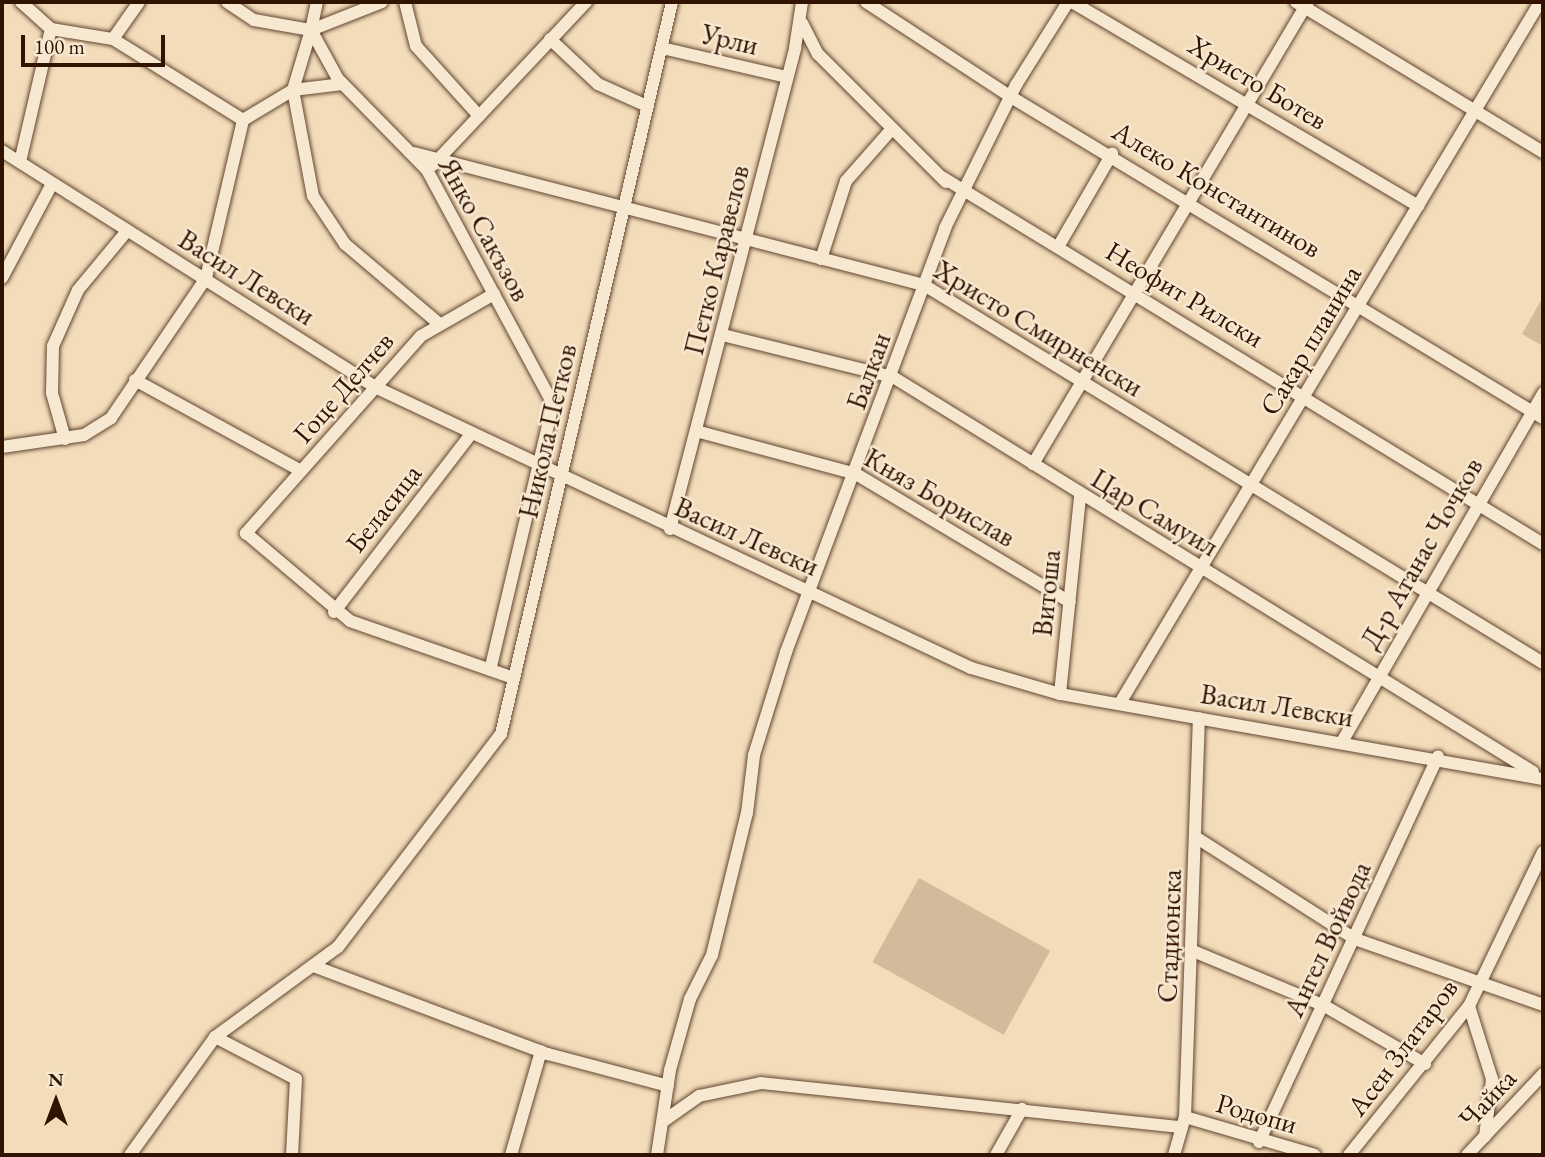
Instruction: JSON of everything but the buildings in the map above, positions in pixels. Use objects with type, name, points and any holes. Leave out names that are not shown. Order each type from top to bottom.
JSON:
[{"type":"street","points":[[21,2],[51,29],[113,39],[243,120]]},
{"type":"street","points":[[113,39],[139,2]]},
{"type":"street","points":[[227,2],[254,20],[311,30],[382,2]]},
{"type":"street","points":[[317,2],[293,90],[301,156],[321,211],[345,244],[438,323]]},
{"type":"street","points":[[405,2],[416,46],[479,116]]},
{"type":"street","points":[[432,166],[586,2]]},
{"type":"street","name":"Никола Петков","points":[[130,1155],[215,1037],[316,967],[418,848],[501,734],[672,2]]},
{"type":"street","name":"Петко Каравелов","points":[[670,529],[723,335],[801,19],[802,2]]},
{"type":"street","name":"Алеко Константинов","points":[[866,2],[886,7],[1012,97],[1362,305],[1538,415]]},
{"type":"street","name":"Балкан","points":[[657,1155],[668,1086],[691,999],[712,955],[766,708],[856,474],[924,285],[963,193],[1012,97],[1070,2]]},
{"type":"street","name":"Христо Ботев","points":[[1070,2],[1247,103],[1418,206]]},
{"type":"street","points":[[1033,464],[1084,382],[1303,4],[1543,152]]},
{"type":"street","name":"Сакар планина","points":[[1120,703],[1362,305],[1538,5]]},
{"type":"street","name":"Неофит Рилски","points":[[801,19],[813,47],[891,130],[963,193],[1136,291],[1543,544]]},
{"type":"street","points":[[20,162],[24,129],[51,29]]},
{"type":"street","name":"Янко Сакъзов","points":[[311,30],[343,84],[414,153]]},
{"type":"street","points":[[550,39],[598,84],[647,106]]},
{"type":"street","name":"Урли","points":[[662,48],[787,77]]},
{"type":"street","points":[[2,447],[65,439],[100,428],[206,278],[243,120],[293,90],[343,84]]},
{"type":"street","points":[[3,153],[24,129]]},
{"type":"street","points":[[821,259],[846,181],[891,130]]},
{"type":"street","name":"Васил Левски","points":[[3,153],[206,278],[375,387],[670,529],[812,591],[971,668],[1060,694],[1343,740],[1543,778]]},
{"type":"street","name":"Христо Смирненски","points":[[414,153],[432,166],[625,208],[924,285],[1543,663]]},
{"type":"street","points":[[1058,247],[1112,154]]},
{"type":"street","name":"Янко Сакъзов","points":[[432,166],[494,294],[553,404]]},
{"type":"street","points":[[2,278],[52,184]]},
{"type":"street","points":[[65,439],[52,393],[53,346],[78,290],[127,231]]},
{"type":"street","name":"Гоце Делчев","points":[[334,612],[246,533],[375,387],[438,323],[494,294]]},
{"type":"street","name":"Цар Самуил","points":[[723,335],[892,377],[1080,496],[1379,675],[1543,778]]},
{"type":"street","points":[[135,380],[301,471]]},
{"type":"street","name":"Д-р Атанас Чочков","points":[[1343,740],[1478,503],[1538,415],[1543,393]]},
{"type":"street","points":[[490,670],[541,466],[553,404],[578,409]]},
{"type":"street","name":"Княз Борислав","points":[[696,431],[856,474],[1070,602]]},
{"type":"street","name":"Беласица","points":[[334,612],[472,433]]},
{"type":"street","name":"Витоша","points":[[1060,694],[1080,496]]},
{"type":"street","points":[[334,612],[514,678]]},
{"type":"street","name":"Стадионска","points":[[1174,1155],[1184,1122],[1193,951],[1199,718]]},
{"type":"street","name":"Ангел Войвода","points":[[1259,1142],[1438,757]]},
{"type":"street","points":[[1197,838],[1355,939],[1481,980],[1543,1005]]},
{"type":"street","name":"Асен Златаров","points":[[1349,1155],[1469,1006],[1538,873],[1543,852]]},
{"type":"street","points":[[1193,951],[1324,1005],[1425,1063]]},
{"type":"street","points":[[316,967],[541,1051],[668,1086]]},
{"type":"street","points":[[1469,1006],[1492,1079],[1485,1137]]},
{"type":"street","points":[[215,1037],[296,1079],[292,1155]]},
{"type":"street","points":[[511,1155],[541,1051]]},
{"type":"street","name":"Чайка","points":[[1467,1155],[1543,1074]]},
{"type":"street","name":"Родопи","points":[[664,1120],[699,1096],[761,1083],[1184,1122],[1315,1155]]},
{"type":"street","points":[[996,1155],[1022,1109]]},
{"type":"shaded area","points":[[1543,297],[1543,346],[1522,334]]},
{"type":"shaded area","points":[[919,878],[1050,951],[1004,1035],[872,962]]}]
